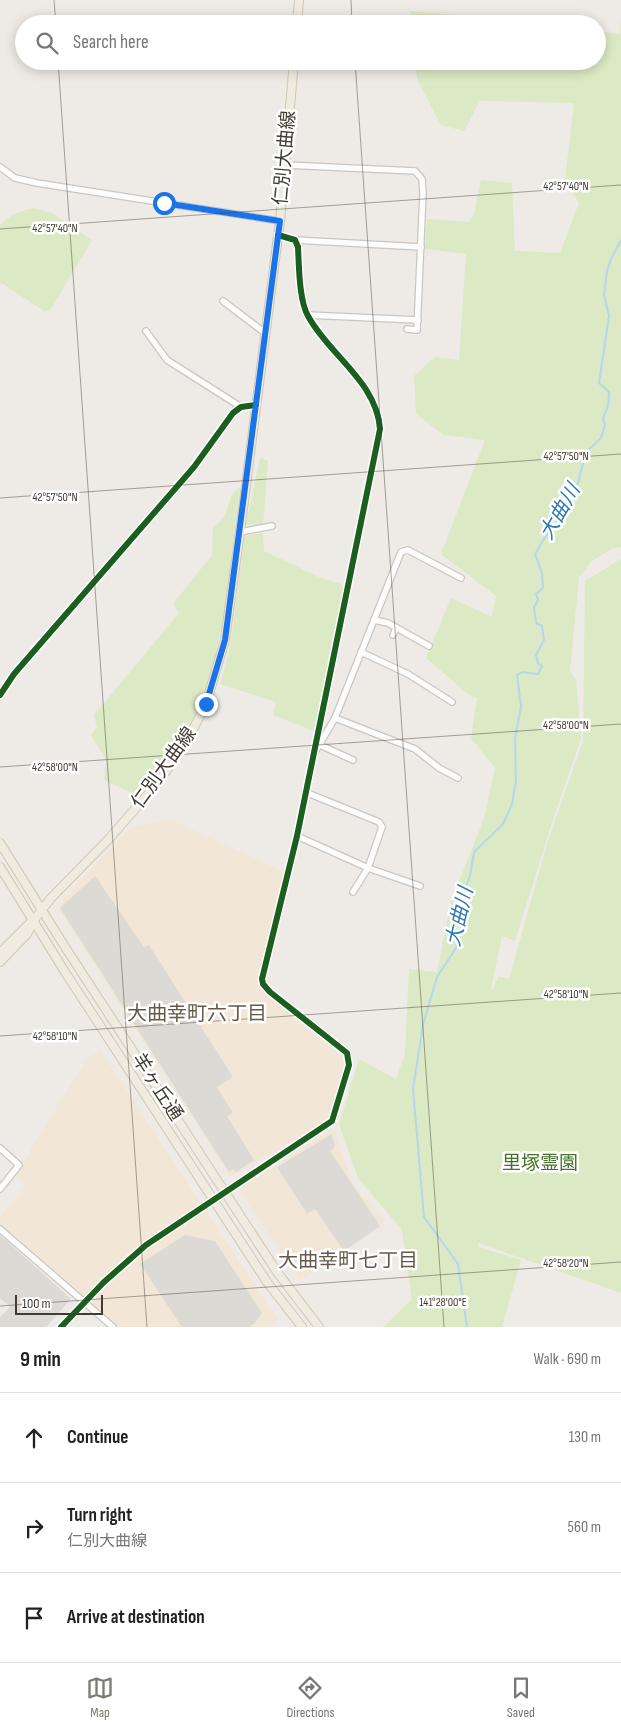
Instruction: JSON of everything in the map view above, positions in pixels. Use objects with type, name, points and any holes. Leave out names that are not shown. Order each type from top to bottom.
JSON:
[{"type":"main road","points":[[298,15],[299,0]]},
{"type":"main road","name":"仁別大曲線","points":[[34,920],[156,785],[185,745],[202,712],[220,661],[225,640],[240,532],[280,221],[293,70]]},
{"type":"main road","name":"羊ヶ丘通","points":[[0,843],[277,1272],[319,1327]]},
{"type":"main road","name":"羊ヶ丘通","points":[[0,867],[65,972],[267,1282],[302,1327]]},
{"type":"main road","points":[[0,953],[34,920]]},
{"type":"main road","points":[[0,962],[27,934],[34,920]]},
{"type":"street","points":[[285,165],[415,171],[422,179],[422,247],[418,320],[417,330],[407,329]]},
{"type":"street","points":[[0,167],[15,178],[37,183],[280,221]]},
{"type":"street","points":[[278,235],[295,240],[422,247]]},
{"type":"street","points":[[61,1327],[148,1243],[332,1122],[350,1065],[347,1053],[263,984],[265,967],[297,836],[380,429],[375,403],[307,315],[295,240]]},
{"type":"street","points":[[223,301],[265,333]]},
{"type":"street","points":[[307,315],[418,320]]},
{"type":"street","points":[[146,331],[167,360],[241,407]]},
{"type":"street","points":[[0,696],[14,674],[194,467],[233,413],[241,407],[256,405]]},
{"type":"street","points":[[240,532],[272,526]]},
{"type":"street","points":[[312,758],[335,718],[401,552],[408,550],[461,578]]},
{"type":"street","points":[[374,620],[382,621],[429,646]]},
{"type":"street","points":[[393,635],[396,628]]},
{"type":"street","points":[[361,652],[408,674],[452,702]]},
{"type":"street","points":[[335,718],[415,749],[439,768],[458,778]]},
{"type":"street","points":[[320,744],[352,760]]},
{"type":"street","points":[[305,792],[379,822],[382,826],[382,834],[368,868],[353,892]]},
{"type":"street","points":[[297,836],[368,868],[420,886]]},
{"type":"street","points":[[0,1148],[19,1165],[0,1189]]},
{"type":"street","points":[[0,1229],[113,1327]]},
{"type":"shaded area","points":[[170,819],[284,872],[257,980],[266,994],[343,1058],[344,1067],[330,1119],[230,1177],[59,910],[60,903],[131,827]]},
{"type":"shaded area","points":[[95,876],[144,947],[149,945],[233,1077],[217,1087],[233,1113],[227,1116],[254,1160],[236,1172],[233,1169],[229,1172],[60,908]]},
{"type":"shaded area","points":[[100,1050],[278,1320],[269,1327],[118,1327],[0,1223],[0,1217],[26,1185],[16,1175],[24,1164],[33,1144],[87,1059]]},
{"type":"shaded area","points":[[334,1128],[352,1183],[385,1222],[380,1225],[382,1227],[300,1281],[238,1189]]},
{"type":"shaded area","points":[[332,1134],[335,1146],[330,1151],[380,1226],[344,1251],[315,1209],[307,1214],[277,1167]]},
{"type":"shaded area","points":[[0,1235],[71,1299],[46,1327],[0,1327],[0,1317],[10,1307],[0,1298]]},
{"type":"shaded area","points":[[185,1235],[215,1241],[262,1313],[254,1324],[249,1327],[182,1327],[140,1264]]},
{"type":"green space","points":[[410,11],[455,15],[410,15]]},
{"type":"green space","name":"里塚霊園","points":[[621,12],[621,547],[613,548],[592,561],[579,577],[570,671],[576,679],[581,738],[515,941],[502,936],[490,994],[499,976],[509,979],[549,837],[583,741],[585,581],[621,559],[621,1293],[478,1243],[479,1247],[521,1260],[502,1327],[383,1327],[412,1299],[402,1230],[358,1178],[339,1124],[359,1059],[396,1079],[405,1054],[409,969],[437,972],[451,902],[484,818],[495,768],[471,738],[477,698],[469,695],[426,658],[451,598],[492,617],[496,596],[441,554],[485,440],[444,435],[416,414],[414,376],[435,357],[459,360],[466,254],[425,249],[427,219],[468,222],[474,214],[481,180],[512,183],[515,251],[560,253],[579,203],[565,180],[574,103],[480,101],[464,131],[441,125],[417,79],[416,70],[606,70],[606,32],[620,34]]},
{"type":"green space","points":[[35,208],[52,213],[92,240],[50,310],[44,311],[0,282],[0,226],[15,214]]},
{"type":"green space","points":[[260,458],[268,461],[263,526],[246,524]]},
{"type":"green space","points":[[240,487],[223,620],[211,672],[202,697],[182,736],[138,796],[104,780],[106,759],[91,735],[97,728],[94,715],[179,613],[173,604],[212,555],[213,527],[223,517],[232,496]]},
{"type":"green space","points":[[263,533],[264,551],[321,578],[341,584],[343,591],[333,648],[314,731],[273,715],[276,702],[220,684],[230,647],[245,536]]},
{"type":"waterway","name":"大曲川","points":[[467,1327],[458,1264],[424,1217],[413,1089],[423,1025],[437,977],[456,948],[461,932],[460,903],[470,876],[474,852],[503,824],[512,804],[516,781],[515,738],[521,707],[517,675],[522,672],[538,674],[542,666],[538,663],[536,655],[544,640],[542,626],[536,623],[534,607],[538,600],[536,594],[543,588],[542,573],[535,554],[547,534],[549,523],[558,514],[578,483],[586,452],[601,438],[605,425],[603,418],[608,406],[609,392],[599,383],[609,316],[604,295],[607,271],[621,240]]},
{"type":"cycle path","points":[[61,1327],[104,1282],[146,1245],[332,1121],[349,1065],[347,1053],[270,992],[263,984],[262,979],[297,836],[380,429],[377,412],[370,397],[308,316],[301,292],[298,247],[295,240],[278,235]]},
{"type":"cycle path","points":[[0,695],[14,674],[194,467],[233,413],[241,407],[256,405]]},
{"type":"district","name":"大曲幸町六丁目","points":[[197,1014]]},
{"type":"district","name":"大曲幸町七丁目","points":[[348,1261]]},
{"type":"route","points":[[164,203],[280,221],[225,640],[206,704]]}]
